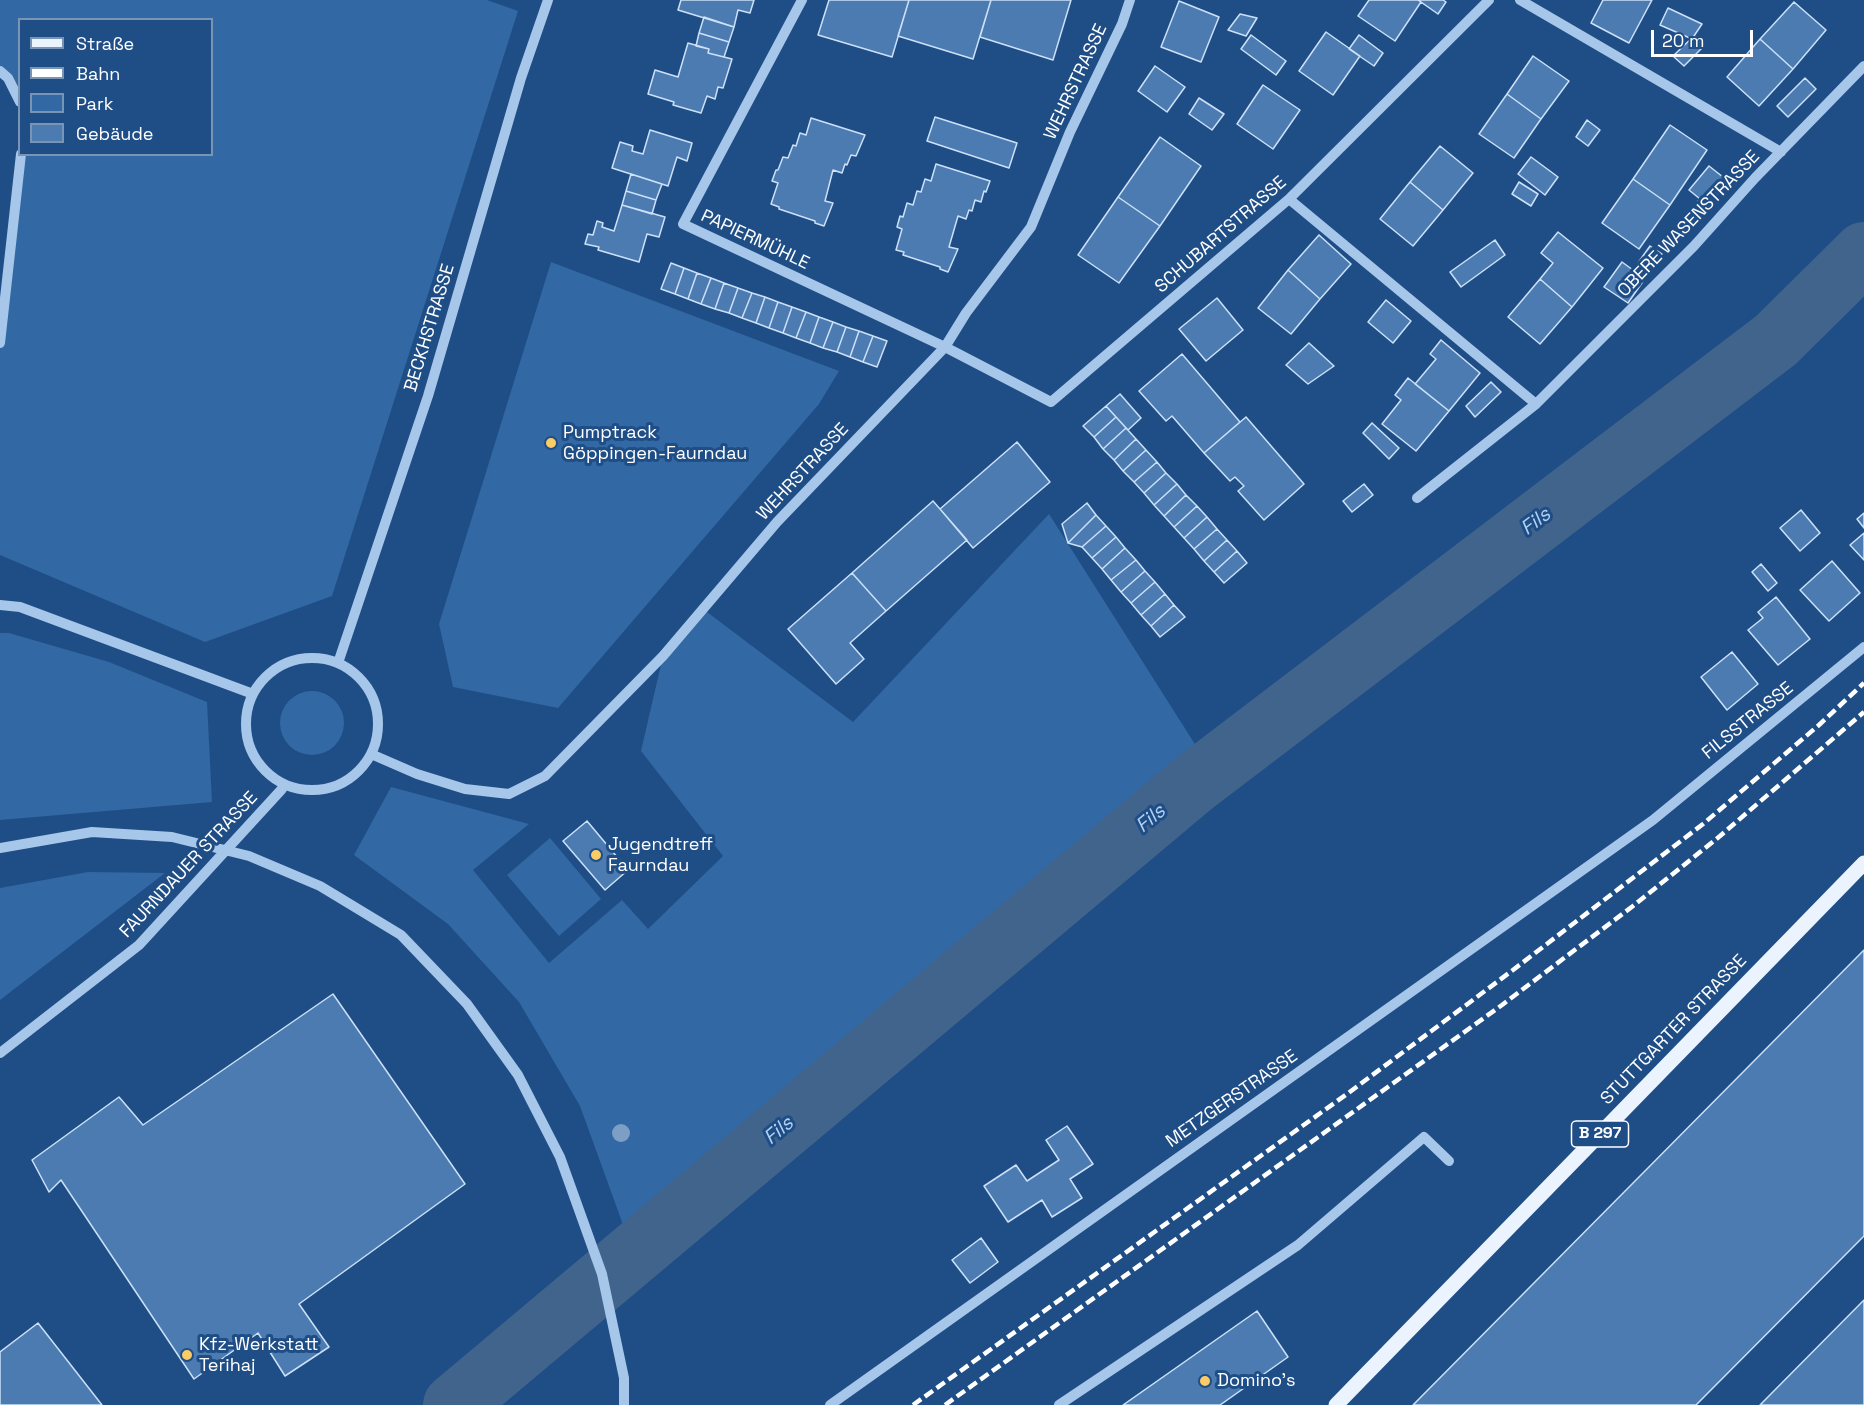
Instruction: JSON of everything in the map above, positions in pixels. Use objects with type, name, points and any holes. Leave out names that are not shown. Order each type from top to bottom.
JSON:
[{"type":"main road","name":"STUTTGARTER STRASSE","points":[[1336,1405],[1864,863]]},
{"type":"street","name":"BECKHSTRASSE","points":[[338,663],[428,396],[521,78],[548,0]]},
{"type":"street","name":"PAPIERMÜHLE","points":[[802,0],[683,224],[945,347]]},
{"type":"street","name":"WEHRSTRASSE","points":[[371,754],[417,774],[476,790],[509,794],[545,776],[663,656],[777,522],[945,347],[966,313],[1031,227],[1070,132],[1122,24],[1130,0]]},
{"type":"street","name":"SCHUBARTSTRASSE","points":[[945,347],[1052,402],[1289,199],[1489,0]]},
{"type":"street","points":[[1520,0],[1781,152]]},
{"type":"street","name":"OBERE WASENSTRASSE","points":[[1417,498],[1536,404],[1694,246],[1864,66]]},
{"type":"street","points":[[0,71],[8,78],[18,98]]},
{"type":"street","points":[[0,343],[21,156]]},
{"type":"street","points":[[1289,199],[1536,404]]},
{"type":"street","points":[[0,605],[20,607],[253,694]]},
{"type":"street","name":"FILSSTRASSE","points":[[1653,820],[1864,647]]},
{"type":"street","points":[[317,657],[338,663],[356,674],[370,691],[377,711],[378,733],[371,754],[358,772],[340,785],[318,791],[297,789],[284,784],[259,765],[249,746],[245,724],[249,702],[259,683],[275,668],[295,659],[317,657]]},
{"type":"street","name":"FAURNDAUER STRASSE","points":[[0,1053],[140,945],[282,789],[284,784]]},
{"type":"street","name":"METZGERSTRASSE","points":[[830,1405],[1653,820]]},
{"type":"street","points":[[0,848],[92,832],[172,837],[249,856],[320,886],[400,935],[467,1004],[518,1075],[560,1157],[602,1274],[624,1378],[624,1405]]},
{"type":"street","points":[[1059,1405],[1298,1245],[1424,1137],[1449,1161]]},
{"type":"green space","points":[[0,0],[487,0],[518,11],[332,596],[205,642],[0,555],[0,343],[21,156],[213,156],[213,18],[18,18],[18,100],[0,71]]},
{"type":"green space","points":[[551,262],[839,371],[819,404],[558,708],[453,687],[439,624]]},
{"type":"green space","points":[[1049,514],[1198,749],[626,1233],[580,1106],[519,1002],[448,924],[354,855],[391,787],[529,824],[473,870],[549,963],[622,900],[648,929],[723,856],[641,751],[663,656],[703,609],[853,722]]},
{"type":"green space","points":[[0,633],[9,633],[109,662],[207,702],[212,802],[0,820]]},
{"type":"green space","points":[[306,691],[318,691],[335,700],[342,711],[344,723],[342,735],[335,746],[318,755],[306,755],[294,750],[285,741],[280,729],[280,717],[285,705],[294,696]]},
{"type":"green space","points":[[550,838],[601,899],[559,936],[507,875]]},
{"type":"green space","points":[[88,872],[165,873],[0,1000],[0,888]]},
{"type":"building","points":[[681,0],[754,0],[750,13],[738,10],[734,27],[678,10]]},
{"type":"building","points":[[829,0],[909,0],[892,57],[818,35]]},
{"type":"building","points":[[909,0],[991,0],[973,59],[898,36]]},
{"type":"building","points":[[991,0],[1071,0],[1053,60],[980,37]]},
{"type":"building","points":[[1369,0],[1418,0],[1421,2],[1395,41],[1358,16]]},
{"type":"building","points":[[1418,0],[1443,0],[1446,2],[1438,14]]},
{"type":"building","points":[[1603,0],[1652,0],[1629,43],[1591,23]]},
{"type":"building","points":[[1179,1],[1219,17],[1201,62],[1161,47]]},
{"type":"building","points":[[1794,2],[1826,30],[1793,69],[1760,39]]},
{"type":"building","points":[[1668,8],[1702,24],[1692,39],[1660,25]]},
{"type":"building","points":[[1240,14],[1257,18],[1246,36],[1228,30]]},
{"type":"building","points":[[704,17],[734,27],[729,42],[699,33]]},
{"type":"building","points":[[1326,32],[1360,56],[1333,95],[1299,71]]},
{"type":"building","points":[[699,33],[729,42],[724,57],[708,53],[709,49],[696,46]]},
{"type":"building","points":[[1251,35],[1286,61],[1276,75],[1241,49]]},
{"type":"building","points":[[1359,35],[1383,53],[1374,66],[1349,49]]},
{"type":"building","points":[[1694,36],[1704,46],[1684,66],[1673,56]]},
{"type":"building","points":[[1760,39],[1793,69],[1759,106],[1727,77]]},
{"type":"building","points":[[688,43],[709,49],[708,53],[732,59],[723,88],[718,87],[715,99],[707,96],[701,113],[673,105],[674,102],[648,94],[655,70],[678,77]]},
{"type":"building","points":[[1533,56],[1569,81],[1541,119],[1507,94]]},
{"type":"building","points":[[1155,66],[1185,87],[1167,112],[1138,91]]},
{"type":"building","points":[[1805,78],[1816,89],[1788,117],[1777,106]]},
{"type":"building","points":[[1263,85],[1300,110],[1273,149],[1237,124]]},
{"type":"building","points":[[1507,94],[1541,119],[1514,158],[1479,134]]},
{"type":"building","points":[[1199,98],[1224,114],[1212,130],[1189,114]]},
{"type":"building","points":[[935,117],[1017,143],[1009,168],[927,141]]},
{"type":"building","points":[[811,118],[865,135],[856,156],[851,155],[842,173],[833,170],[825,201],[833,203],[824,226],[771,204],[778,183],[772,181],[776,170],[783,157],[788,158],[793,145],[796,146],[800,133],[806,135]]},
{"type":"building","points":[[1587,120],[1600,130],[1588,146],[1576,137]]},
{"type":"building","points":[[1670,125],[1707,150],[1670,205],[1633,179]]},
{"type":"building","points":[[650,130],[692,143],[687,161],[677,157],[668,186],[612,168],[620,142],[633,146],[632,151],[643,154]]},
{"type":"building","points":[[1160,137],[1201,166],[1160,226],[1118,197]]},
{"type":"building","points":[[1440,146],[1473,173],[1443,210],[1410,182]]},
{"type":"building","points":[[1531,157],[1558,177],[1545,195],[1518,174]]},
{"type":"building","points":[[936,164],[990,181],[981,202],[975,200],[972,211],[969,210],[966,219],[958,216],[949,247],[958,249],[948,272],[940,267],[903,255],[904,252],[896,250],[902,229],[897,227],[900,216],[903,217],[907,203],[913,205],[917,191],[921,192],[925,179],[931,181]]},
{"type":"building","points":[[1709,166],[1728,181],[1706,209],[1697,202],[1700,199],[1689,190]]},
{"type":"building","points":[[631,174],[662,184],[656,200],[626,191]]},
{"type":"building","points":[[1633,179],[1670,205],[1639,249],[1602,223]]},
{"type":"building","points":[[1410,182],[1443,210],[1413,246],[1380,219]]},
{"type":"building","points":[[1519,182],[1538,194],[1531,206],[1512,194]]},
{"type":"building","points":[[626,191],[656,200],[652,214],[622,205]]},
{"type":"building","points":[[1118,197],[1160,226],[1119,283],[1078,255]]},
{"type":"building","points":[[622,205],[665,217],[659,237],[647,234],[639,262],[585,244],[588,234],[593,235],[597,221],[603,223],[602,227],[614,231]]},
{"type":"building","points":[[1558,232],[1603,268],[1572,307],[1540,279],[1553,263],[1541,253]]},
{"type":"building","points":[[1319,235],[1351,264],[1320,299],[1288,270]]},
{"type":"building","points":[[1495,240],[1505,255],[1461,287],[1450,272]]},
{"type":"building","points":[[1650,246],[1662,254],[1628,303],[1604,287],[1622,262],[1633,270]]},
{"type":"building","points":[[671,263],[684,268],[675,294],[661,289]]},
{"type":"building","points":[[684,268],[697,273],[688,299],[675,294]]},
{"type":"building","points":[[1288,270],[1320,299],[1291,334],[1258,308]]},
{"type":"building","points":[[697,273],[711,278],[701,304],[688,299]]},
{"type":"building","points":[[711,278],[724,283],[715,309],[701,304]]},
{"type":"building","points":[[1540,279],[1572,307],[1540,344],[1508,317]]},
{"type":"building","points":[[724,283],[738,288],[729,313],[715,309]]},
{"type":"building","points":[[738,288],[752,293],[742,318],[729,313]]},
{"type":"building","points":[[752,293],[765,297],[756,323],[742,318]]},
{"type":"building","points":[[765,297],[778,302],[769,328],[756,323]]},
{"type":"building","points":[[1217,298],[1243,330],[1206,361],[1179,329]]},
{"type":"building","points":[[1386,300],[1411,321],[1393,343],[1368,322]]},
{"type":"building","points":[[778,302],[792,307],[783,333],[769,328]]},
{"type":"building","points":[[792,307],[806,312],[796,338],[783,333]]},
{"type":"building","points":[[806,312],[819,317],[810,343],[796,338]]},
{"type":"building","points":[[819,317],[833,322],[823,348],[810,343]]},
{"type":"building","points":[[833,322],[846,327],[837,352],[823,348]]},
{"type":"building","points":[[846,327],[859,331],[850,357],[837,352]]},
{"type":"building","points":[[859,331],[873,336],[863,362],[850,357]]},
{"type":"building","points":[[873,336],[887,341],[877,367],[863,362]]},
{"type":"building","points":[[1441,340],[1480,373],[1449,411],[1415,384],[1436,359],[1430,354]]},
{"type":"building","points":[[1309,343],[1334,366],[1308,384],[1286,365]]},
{"type":"building","points":[[1182,354],[1240,422],[1204,453],[1172,416],[1166,421],[1139,391]]},
{"type":"building","points":[[1408,378],[1449,411],[1416,451],[1382,424],[1401,400],[1395,395]]},
{"type":"building","points":[[1491,382],[1501,392],[1475,417],[1466,406]]},
{"type":"building","points":[[1120,394],[1141,418],[1128,430],[1106,406]]},
{"type":"building","points":[[1106,406],[1116,417],[1094,437],[1083,426]]},
{"type":"building","points":[[1116,417],[1126,428],[1103,449],[1094,437]]},
{"type":"building","points":[[1246,417],[1304,484],[1264,520],[1238,491],[1244,486],[1235,477],[1230,481],[1204,453]]},
{"type":"building","points":[[1372,423],[1399,448],[1389,459],[1363,433]]},
{"type":"building","points":[[1126,428],[1136,439],[1114,460],[1103,449]]},
{"type":"building","points":[[1136,439],[1146,450],[1123,471],[1114,460]]},
{"type":"building","points":[[1017,442],[1050,482],[973,548],[940,509]]},
{"type":"building","points":[[1146,450],[1157,462],[1134,482],[1123,471]]},
{"type":"building","points":[[1157,462],[1166,473],[1144,493],[1134,482]]},
{"type":"building","points":[[1166,473],[1177,484],[1154,505],[1144,493]]},
{"type":"building","points":[[1177,484],[1186,495],[1164,516],[1154,505]]},
{"type":"building","points":[[1364,484],[1373,495],[1352,512],[1343,501]]},
{"type":"building","points":[[1186,495],[1197,506],[1174,527],[1164,516]]},
{"type":"building","points":[[933,501],[967,540],[886,611],[852,573]]},
{"type":"building","points":[[1087,503],[1096,515],[1068,543],[1062,524]]},
{"type":"building","points":[[1197,506],[1207,517],[1184,538],[1174,527]]},
{"type":"building","points":[[1801,510],[1820,533],[1800,551],[1780,528]]},
{"type":"building","points":[[1864,513],[1864,528],[1857,519]]},
{"type":"building","points":[[1096,515],[1106,526],[1082,547],[1068,543]]},
{"type":"building","points":[[1207,517],[1217,529],[1194,549],[1184,538]]},
{"type":"building","points":[[1106,526],[1116,537],[1092,558],[1082,547]]},
{"type":"building","points":[[1217,529],[1227,540],[1204,561],[1194,549]]},
{"type":"building","points":[[1864,533],[1864,560],[1850,545]]},
{"type":"building","points":[[1116,537],[1125,548],[1102,569],[1092,558]]},
{"type":"building","points":[[1227,540],[1237,551],[1214,572],[1204,561]]},
{"type":"building","points":[[1125,548],[1136,560],[1111,580],[1102,569]]},
{"type":"building","points":[[1237,551],[1247,563],[1224,583],[1214,572]]},
{"type":"building","points":[[1136,560],[1145,571],[1121,592],[1111,580]]},
{"type":"building","points":[[1832,561],[1860,593],[1829,621],[1800,590]]},
{"type":"building","points":[[1761,564],[1777,583],[1768,591],[1752,572]]},
{"type":"building","points":[[1145,571],[1155,582],[1131,603],[1121,592]]},
{"type":"building","points":[[852,573],[886,611],[850,643],[864,659],[836,684],[788,629]]},
{"type":"building","points":[[1155,582],[1165,594],[1141,615],[1131,603]]},
{"type":"building","points":[[1165,594],[1174,605],[1151,626],[1141,615]]},
{"type":"building","points":[[1776,597],[1810,639],[1778,665],[1748,630],[1763,618],[1758,612]]},
{"type":"building","points":[[1174,605],[1185,617],[1160,637],[1151,626]]},
{"type":"building","points":[[1732,652],[1758,684],[1727,710],[1701,677]]},
{"type":"building","name":"Jugendtreff Faurndau","points":[[587,821],[628,870],[605,890],[563,841]]},
{"type":"building","points":[[1864,950],[1864,1236],[1696,1405],[1413,1405]]},
{"type":"building","points":[[333,994],[465,1184],[299,1304],[329,1347],[285,1376],[258,1333],[194,1379],[61,1180],[49,1192],[32,1160],[119,1097],[143,1125]]},
{"type":"building","points":[[1067,1126],[1093,1164],[1070,1179],[1082,1198],[1052,1217],[1042,1200],[1008,1222],[984,1186],[1016,1165],[1027,1181],[1059,1160],[1046,1140]]},
{"type":"building","points":[[981,1238],[998,1262],[970,1283],[952,1260]]},
{"type":"building","points":[[1864,1300],[1864,1405],[1760,1405]]},
{"type":"building","name":"Domino's","points":[[1257,1311],[1288,1357],[1220,1405],[1123,1405]]},
{"type":"building","points":[[38,1323],[102,1405],[0,1405],[0,1352]]},
{"type":"waterway","name":"Fils","points":[[454,1405],[1193,784],[1776,340],[1864,253]]},
{"type":"railway","points":[[913,1405],[1347,1094],[1513,970],[1703,824],[1819,725],[1864,683]]},
{"type":"railway","points":[[945,1405],[1502,1005],[1633,906],[1720,836],[1864,712]]},
{"type":"place","name":"Pumptrack Göppingen-Faurndau","points":[[551,443]]},
{"type":"place","name":"Jugendtreff Faurndau","points":[[596,855]]},
{"type":"place","name":"Kfz-Werkstatt Terihaj","points":[[187,1355]]},
{"type":"place","name":"Domino's","points":[[1205,1381]]}]
